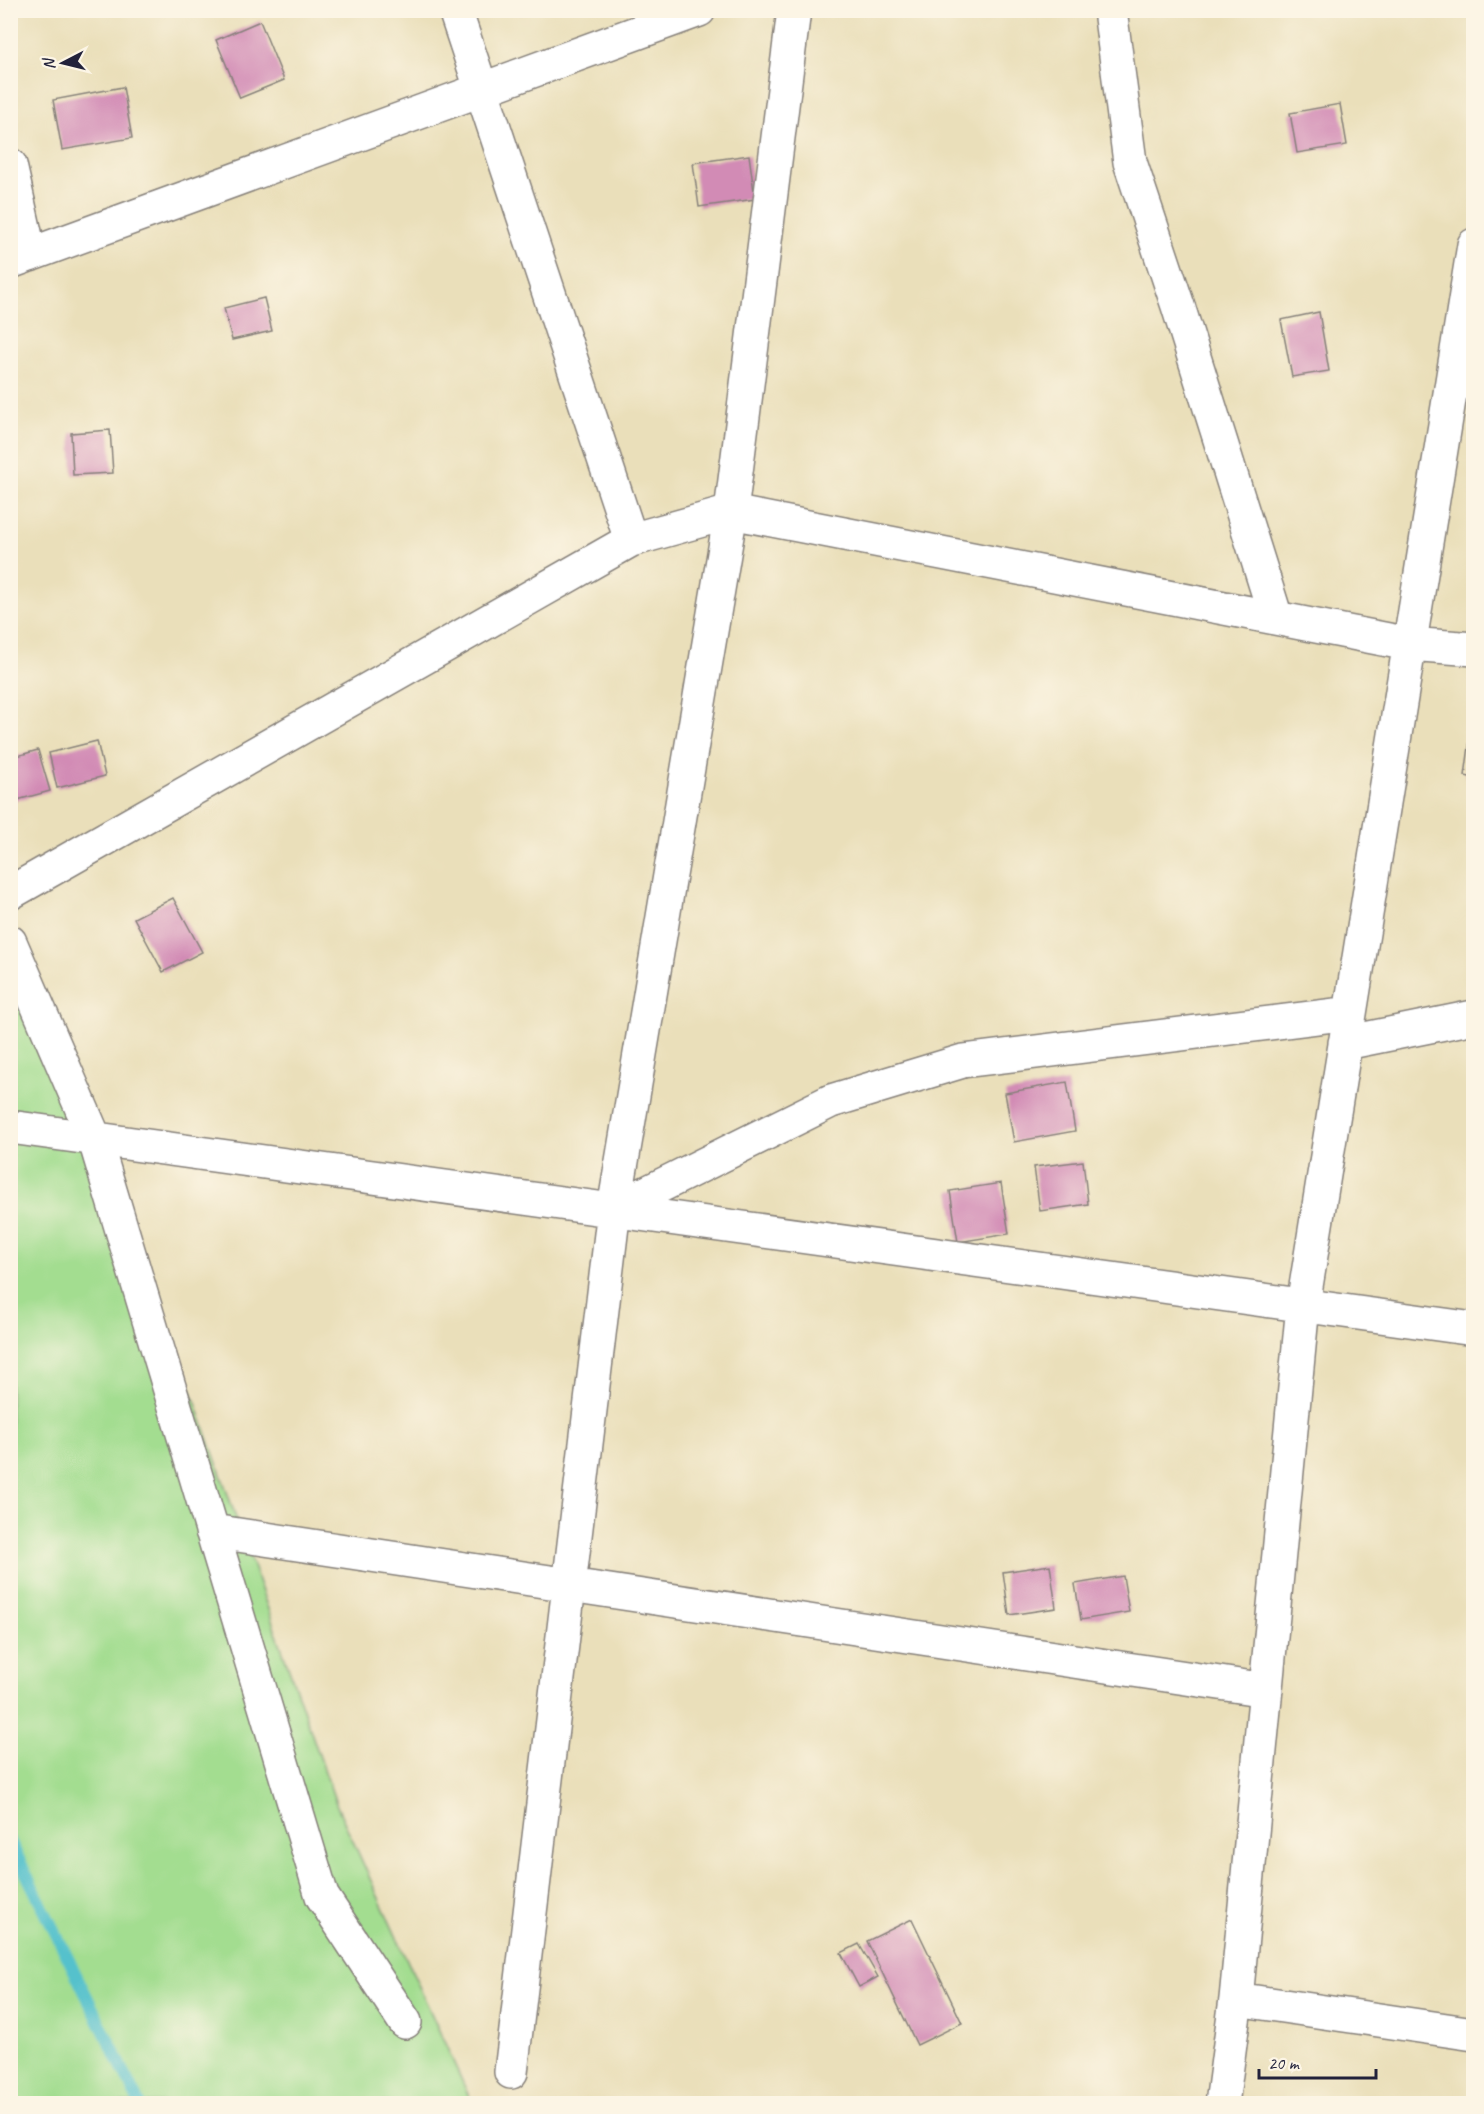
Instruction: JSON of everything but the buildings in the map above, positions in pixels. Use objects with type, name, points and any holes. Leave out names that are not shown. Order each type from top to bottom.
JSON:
[{"type":"street","points":[[455,10],[631,540]]},
{"type":"street","points":[[10,165],[20,258],[699,10]]},
{"type":"street","points":[[511,2072],[614,1209],[731,512],[794,10]]},
{"type":"street","points":[[1110,10],[1130,162],[1182,317],[1276,618]]},
{"type":"street","points":[[1222,2103],[1236,2000],[1303,1305],[1473,245]]},
{"type":"street","points":[[10,893],[631,540],[731,512],[1409,644],[1473,649]]},
{"type":"street","points":[[10,942],[94,1137],[322,1896],[405,2022]]},
{"type":"street","points":[[614,1209],[831,1101],[963,1061],[1473,1017]]},
{"type":"street","points":[[10,1127],[1473,1329]]},
{"type":"street","points":[[212,1531],[1266,1690]]},
{"type":"street","points":[[1236,2000],[1473,2034]]},
{"type":"green space","points":[[10,980],[193,1395],[337,1806],[472,2103],[11,2103]]},
{"type":"waterway","points":[[10,1841],[140,2104]]}]
